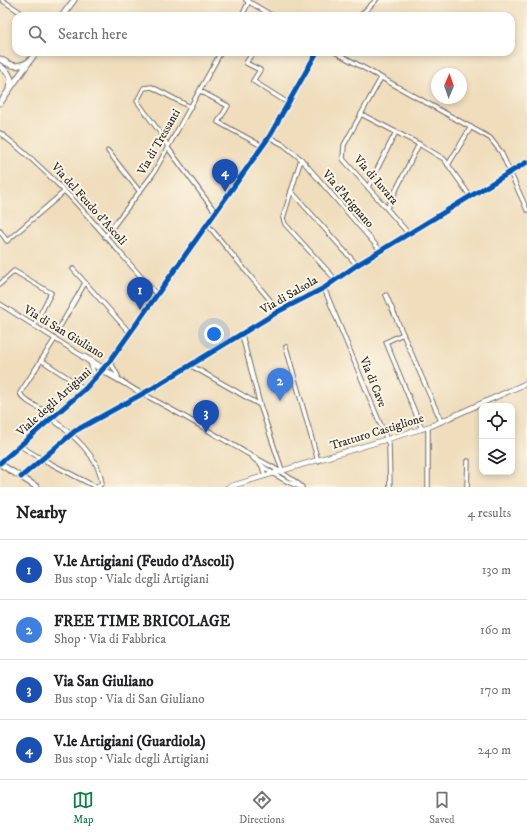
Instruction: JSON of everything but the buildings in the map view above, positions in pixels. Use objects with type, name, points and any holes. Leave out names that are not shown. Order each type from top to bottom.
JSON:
[{"type":"main road","points":[[65,12],[74,0]]},
{"type":"main road","points":[[0,103],[33,56]]},
{"type":"main road","points":[[0,59],[12,66],[20,66],[30,60]]},
{"type":"main road","points":[[0,66],[8,73],[11,79],[6,94]]},
{"type":"main road","points":[[0,464],[37,487]]},
{"type":"street","points":[[2,0],[20,12]]},
{"type":"street","points":[[364,12],[376,0]]},
{"type":"street","points":[[244,12],[248,1],[266,12]]},
{"type":"street","name":"Via di Tressanti","points":[[105,237],[153,174],[220,56]]},
{"type":"street","points":[[250,56],[246,63],[260,70],[253,81],[288,104]]},
{"type":"street","name":"Viale degli Artigiani","points":[[0,464],[85,389],[103,370],[268,138],[315,56]]},
{"type":"street","points":[[342,56],[482,133],[495,143],[527,210]]},
{"type":"street","name":"Via di Iuvara","points":[[381,78],[344,145],[342,154],[343,158],[409,234]]},
{"type":"street","points":[[190,107],[152,87],[144,88],[137,101],[164,138],[168,148],[216,213]]},
{"type":"street","points":[[200,91],[228,106],[218,122],[262,146]]},
{"type":"street","points":[[361,114],[419,144],[444,159],[470,196]]},
{"type":"street","points":[[448,165],[471,127]]},
{"type":"street","points":[[368,186],[396,132]]},
{"type":"street","name":"Via del Feudo d'Ascoli","points":[[0,133],[33,159],[64,191],[157,295]]},
{"type":"street","name":"Via d'Arignano","points":[[268,138],[288,148],[301,159],[381,251]]},
{"type":"street","points":[[387,208],[419,144]]},
{"type":"street","points":[[108,151],[140,192]]},
{"type":"street","points":[[301,159],[283,215],[285,224],[335,279]]},
{"type":"street","name":"Via di Salsola","points":[[21,478],[71,433],[242,335],[279,311],[324,288],[357,265],[527,162]]},
{"type":"street","points":[[291,190],[357,265]]},
{"type":"street","points":[[0,231],[7,241],[64,191]]},
{"type":"street","name":"Via di Salsola","points":[[208,224],[279,311]]},
{"type":"street","points":[[73,269],[130,333]]},
{"type":"street","points":[[0,284],[14,271],[52,294],[34,326]]},
{"type":"street","points":[[58,330],[86,283]]},
{"type":"street","name":"Via di Cave","points":[[324,288],[389,445],[390,487]]},
{"type":"street","points":[[386,295],[441,421]]},
{"type":"street","name":"Via di San Giuliano","points":[[0,304],[54,339],[79,354],[89,358],[103,370],[120,378],[128,385],[152,397],[289,477],[302,487]]},
{"type":"street","points":[[403,334],[386,342],[422,429]]},
{"type":"street","points":[[242,335],[278,471]]},
{"type":"street","points":[[20,446],[42,460],[97,487],[102,483],[101,475],[89,454],[71,433],[48,412],[23,398],[20,393],[54,339]]},
{"type":"street","points":[[286,347],[318,461]]},
{"type":"street","points":[[79,354],[91,364],[128,385]]},
{"type":"street","points":[[41,360],[85,389]]},
{"type":"street","points":[[110,360],[120,378]]},
{"type":"street","points":[[91,364],[96,378]]},
{"type":"street","points":[[190,365],[260,405]]},
{"type":"street","name":"Tratturo Castiglione","points":[[228,487],[428,427],[527,384]]},
{"type":"street","points":[[428,427],[428,487]]},
{"type":"street","points":[[251,455],[262,466],[278,471],[302,487]]},
{"type":"street","points":[[467,487],[468,461]]},
{"type":"street","points":[[262,466],[265,476]]},
{"type":"street","points":[[289,468],[289,477]]},
{"type":"cycle path","points":[[0,463],[85,389],[110,361],[269,137],[315,56]]},
{"type":"cycle path","points":[[21,477],[75,431],[153,388],[279,311],[324,288],[357,265],[527,162]]},
{"type":"place","name":"V.le Artigiani (Guardiola)","points":[[225,192]]},
{"type":"place","name":"V.le Artigiani (Feudo d'Ascoli)","points":[[140,310]]},
{"type":"place","name":"FREE TIME BRICOLAGE","points":[[280,401]]},
{"type":"place","name":"Via San Giuliano","points":[[206,433]]}]
